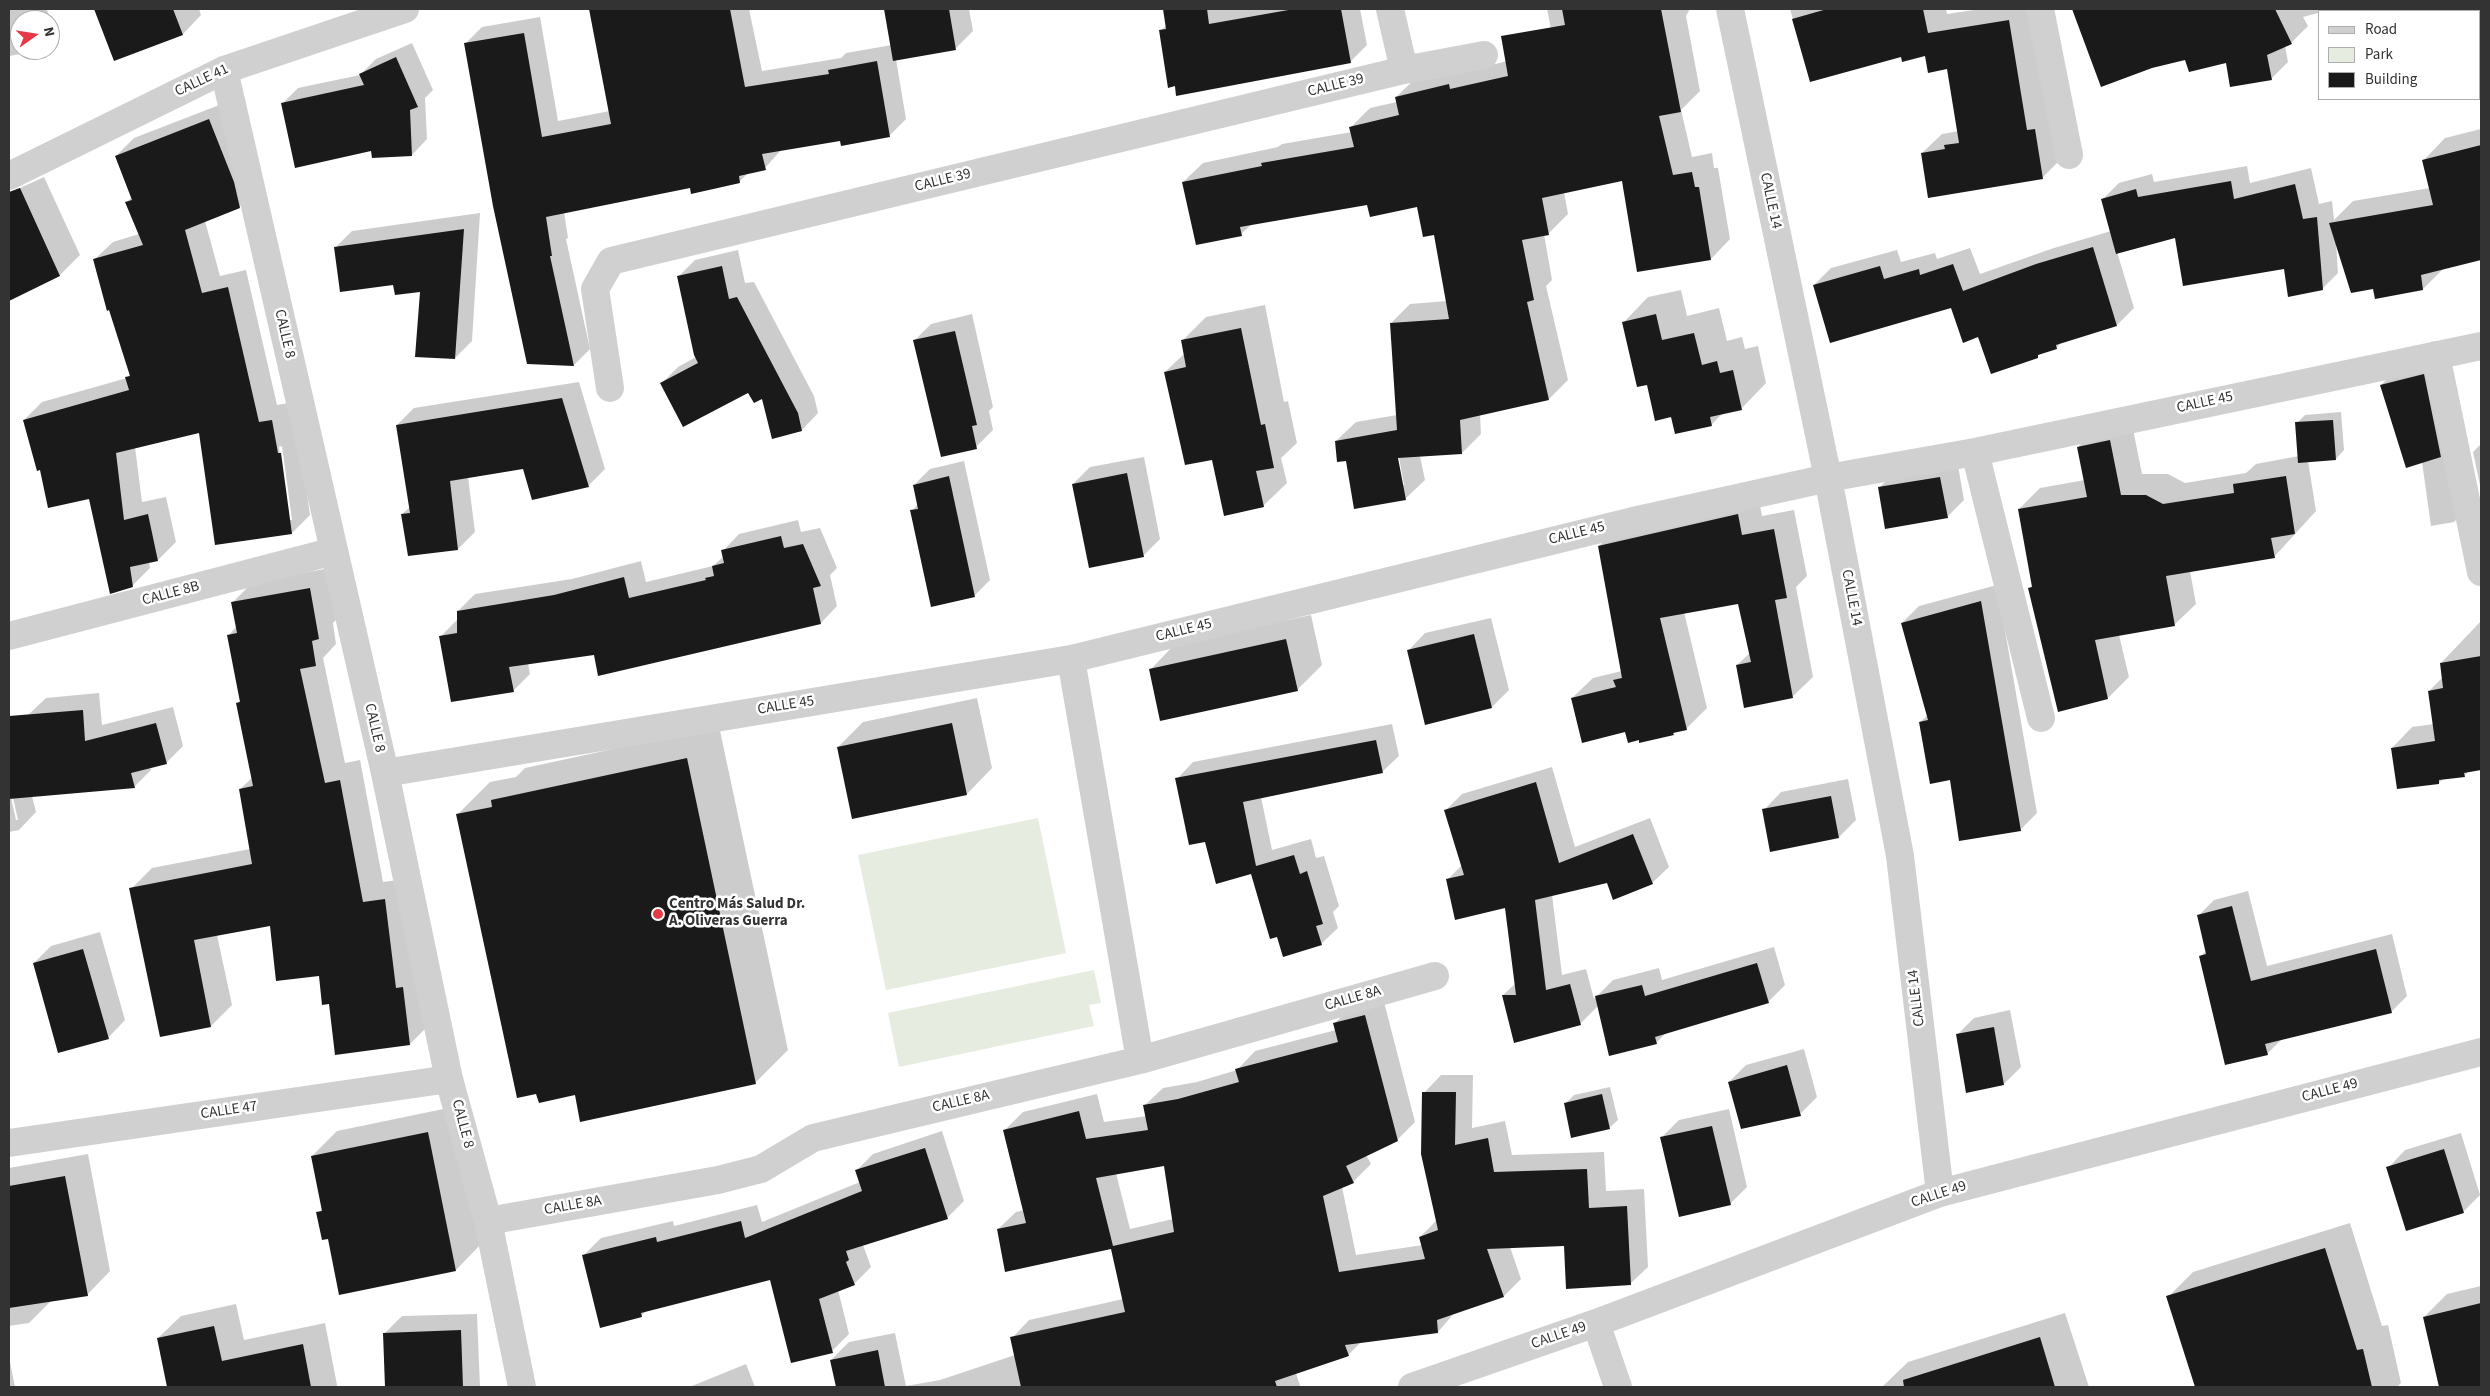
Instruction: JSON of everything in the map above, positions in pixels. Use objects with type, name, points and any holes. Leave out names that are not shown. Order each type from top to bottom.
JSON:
[{"type":"street","name":"CALLE 41","points":[[9,176],[224,70],[405,9]]},
{"type":"street","points":[[1390,9],[1404,70]]},
{"type":"street","name":"CALLE 14","points":[[1730,9],[1828,478],[1900,856],[1940,1193]]},
{"type":"street","points":[[2040,9],[2069,155]]},
{"type":"street","name":"CALLE 39","points":[[610,388],[595,289],[611,261],[1404,70],[1484,54]]},
{"type":"street","name":"CALLE 8","points":[[224,70],[385,773],[449,1079],[488,1221],[522,1387]]},
{"type":"street","name":"CALLE 45","points":[[385,773],[1071,659],[1633,521],[1828,478],[1975,452],[2481,346]]},
{"type":"street","points":[[2436,354],[2481,572]]},
{"type":"street","points":[[1975,452],[2041,718]]},
{"type":"street","name":"CALLE 8B","points":[[9,636],[334,551]]},
{"type":"street","points":[[1071,659],[1140,1060]]},
{"type":"street","name":"CALLE 8A","points":[[488,1221],[718,1180],[762,1169],[813,1138],[1140,1060],[1435,976]]},
{"type":"street","name":"CALLE 49","points":[[1412,1387],[1596,1323],[1940,1193],[2481,1052]]},
{"type":"street","name":"CALLE 47","points":[[9,1143],[449,1079]]},
{"type":"street","points":[[1596,1323],[1618,1387]]},
{"type":"green space","points":[[1038,818],[1066,953],[886,990],[858,855]]},
{"type":"green space","points":[[1094,970],[1101,1003],[1089,1005],[1094,1026],[899,1067],[888,1013]]},
{"type":"building","points":[[94,9],[173,9],[183,35],[114,61]]},
{"type":"building","points":[[589,9],[730,9],[745,87],[829,74],[828,70],[877,61],[890,137],[841,146],[840,141],[762,154],[766,170],[739,176],[740,183],[691,194],[690,188],[546,217],[552,256],[550,256],[574,366],[527,364],[493,206],[464,43],[524,33],[542,137],[611,124]]},
{"type":"building","points":[[884,9],[949,9],[956,50],[893,61]]},
{"type":"building","points":[[1163,9],[1207,9],[1209,24],[1294,9],[1341,9],[1351,63],[1176,96],[1175,86],[1168,88],[1159,30],[1166,29]]},
{"type":"building","points":[[1562,9],[1661,9],[1681,112],[1659,116],[1673,175],[1692,172],[1695,187],[1699,187],[1711,260],[1637,272],[1622,181],[1542,198],[1549,235],[1522,240],[1534,300],[1527,302],[1549,400],[1460,420],[1462,454],[1398,458],[1406,500],[1354,509],[1346,461],[1337,462],[1335,441],[1397,430],[1390,323],[1449,319],[1434,235],[1423,237],[1417,207],[1370,217],[1367,205],[1240,227],[1242,236],[1196,245],[1182,182],[1262,166],[1261,163],[1354,147],[1349,127],[1399,115],[1395,97],[1449,84],[1450,89],[1508,76],[1501,36],[1565,25]]},
{"type":"building","points":[[1827,9],[1923,9],[1928,33],[2009,20],[2027,130],[2035,129],[2043,179],[1928,198],[1921,153],[1945,149],[1944,145],[1959,143],[1947,69],[1928,73],[1925,56],[1902,62],[1901,57],[1810,82],[1792,19]]},
{"type":"building","points":[[2072,9],[2275,9],[2292,44],[2267,55],[2272,80],[2230,87],[2226,63],[2189,72],[2185,60],[2152,68],[2101,87]]},
{"type":"building","points":[[396,57],[418,107],[410,110],[412,156],[372,158],[371,151],[295,168],[281,103],[364,85],[359,74]]},
{"type":"building","points":[[209,119],[234,182],[240,208],[185,230],[202,293],[228,287],[259,422],[272,420],[278,453],[281,453],[292,534],[215,545],[199,433],[116,453],[124,520],[148,514],[158,561],[130,567],[133,587],[110,594],[89,499],[48,508],[40,470],[37,471],[23,420],[129,390],[125,377],[130,376],[109,310],[107,311],[93,259],[143,245],[125,202],[132,200],[115,156]]},
{"type":"building","points":[[2481,145],[2481,260],[2421,275],[2423,290],[2375,299],[2373,289],[2351,293],[2329,223],[2433,205],[2422,160]]},
{"type":"building","points":[[2231,181],[2234,199],[2295,184],[2303,219],[2317,217],[2323,290],[2288,297],[2284,269],[2183,286],[2175,238],[2116,254],[2101,199],[2136,189],[2138,197]]},
{"type":"building","points":[[20,188],[60,276],[9,301],[9,192]]},
{"type":"building","points":[[464,229],[455,359],[415,357],[420,292],[395,295],[393,285],[340,292],[334,247]]},
{"type":"building","points":[[2093,247],[2117,326],[2056,345],[2057,349],[2038,355],[2038,358],[1991,374],[1978,337],[1963,343],[1951,308],[1830,343],[1813,285],[1880,266],[1884,279],[1919,269],[1920,275],[1953,264],[1963,291],[2036,264]]},
{"type":"building","points":[[722,266],[729,299],[737,297],[798,413],[802,431],[772,439],[762,399],[754,403],[748,393],[683,427],[660,383],[698,363],[694,355],[677,276]]},
{"type":"building","points":[[1656,314],[1662,340],[1694,333],[1702,365],[1717,361],[1720,373],[1733,370],[1742,410],[1710,417],[1712,426],[1675,434],[1671,417],[1655,421],[1647,385],[1637,387],[1622,322]]},
{"type":"building","points":[[1241,328],[1261,425],[1265,424],[1274,468],[1256,471],[1264,507],[1224,516],[1212,460],[1185,465],[1164,372],[1186,367],[1181,340]]},
{"type":"building","points":[[955,331],[977,425],[972,426],[977,449],[941,457],[913,340]]},
{"type":"building","points":[[2424,374],[2441,457],[2406,468],[2380,385]]},
{"type":"building","points":[[562,398],[589,487],[532,500],[523,469],[450,481],[458,550],[408,556],[401,514],[410,513],[396,425]]},
{"type":"building","points":[[2333,420],[2336,460],[2298,463],[2295,422]]},
{"type":"building","points":[[2110,440],[2121,495],[2146,495],[2163,504],[2234,493],[2233,484],[2286,476],[2295,534],[2271,538],[2275,558],[2166,576],[2175,626],[2095,640],[2108,699],[2058,712],[2028,588],[2032,587],[2018,509],[2087,497],[2077,447]]},
{"type":"building","points":[[1127,473],[1144,557],[1089,568],[1072,484]]},
{"type":"building","points":[[949,476],[975,597],[931,607],[910,510],[918,509],[913,485]]},
{"type":"building","points":[[1940,477],[1948,518],[1885,529],[1878,487]]},
{"type":"building","points":[[1738,514],[1742,535],[1774,529],[1787,598],[1775,600],[1793,698],[1744,708],[1736,665],[1751,662],[1738,604],[1660,618],[1687,730],[1639,743],[1639,740],[1628,743],[1625,732],[1582,743],[1571,698],[1616,687],[1613,680],[1622,678],[1598,546]]},
{"type":"building","points":[[781,536],[784,548],[803,544],[821,586],[813,588],[821,624],[598,676],[594,655],[509,667],[514,692],[451,702],[439,636],[457,633],[457,611],[554,595],[624,577],[629,598],[706,580],[705,578],[714,576],[712,566],[724,563],[721,550]]},
{"type":"building","points":[[310,588],[319,639],[312,641],[316,666],[300,669],[325,783],[340,780],[363,902],[385,899],[396,988],[403,987],[410,1045],[335,1055],[329,1004],[322,1005],[319,976],[276,981],[270,926],[194,940],[211,1027],[160,1037],[129,888],[252,864],[239,789],[253,786],[236,703],[240,702],[227,635],[237,633],[231,602]]},
{"type":"building","points":[[1981,601],[2021,831],[1959,841],[1950,780],[1930,784],[1919,722],[1928,720],[1901,623]]},
{"type":"building","points":[[1474,634],[1492,708],[1425,725],[1407,650]]},
{"type":"building","points":[[1286,639],[1298,691],[1160,721],[1149,669]]},
{"type":"building","points":[[2481,656],[2481,770],[2464,773],[2465,777],[2439,780],[2439,784],[2397,789],[2391,748],[2435,741],[2428,691],[2443,688],[2440,663]]},
{"type":"building","points":[[83,710],[85,741],[156,723],[167,764],[131,773],[135,788],[9,799],[9,716]]},
{"type":"building","points":[[952,723],[967,795],[852,819],[837,747]]},
{"type":"building","points":[[1376,740],[1383,773],[1243,802],[1256,866],[1294,855],[1300,874],[1307,871],[1323,924],[1316,926],[1322,945],[1283,957],[1277,937],[1270,939],[1251,874],[1216,884],[1205,842],[1189,845],[1175,778]]},
{"type":"building","points":[[687,758],[756,1084],[580,1122],[575,1095],[539,1103],[536,1094],[517,1098],[456,814],[492,807],[491,800]]},
{"type":"building","points":[[1536,782],[1559,863],[1633,834],[1653,884],[1613,900],[1607,883],[1535,900],[1546,990],[1570,984],[1581,1025],[1514,1043],[1502,995],[1516,995],[1505,908],[1455,920],[1446,879],[1464,875],[1444,810]]},
{"type":"building","points":[[1831,796],[1839,838],[1770,852],[1762,809]]},
{"type":"building","points":[[2232,906],[2251,981],[2376,949],[2392,1013],[2265,1044],[2268,1055],[2225,1065],[2199,956],[2206,954],[2197,915]]},
{"type":"building","points":[[83,949],[109,1039],[58,1053],[33,963]]},
{"type":"building","points":[[1757,963],[1769,1003],[1655,1037],[1657,1044],[1609,1056],[1595,996],[1642,985],[1645,996]]},
{"type":"building","points":[[1365,1015],[1398,1141],[1346,1166],[1354,1183],[1323,1196],[1339,1272],[1425,1259],[1419,1237],[1438,1230],[1421,1154],[1422,1092],[1456,1092],[1455,1145],[1488,1138],[1494,1172],[1587,1169],[1589,1208],[1627,1206],[1631,1285],[1566,1289],[1564,1246],[1487,1249],[1504,1297],[1437,1320],[1438,1333],[1345,1345],[1349,1356],[1275,1381],[1277,1387],[1021,1387],[1010,1337],[1125,1312],[1111,1249],[1005,1272],[997,1229],[1026,1223],[1003,1130],[1079,1111],[1086,1139],[1148,1130],[1143,1105],[1178,1099],[1239,1082],[1235,1069],[1338,1042],[1333,1023]],"holes":[[[1164,1166],[1174,1232],[1113,1246],[1096,1178]]]},
{"type":"building","points":[[1994,1027],[2004,1085],[1966,1093],[1956,1034]]},
{"type":"building","points":[[1787,1065],[1801,1116],[1741,1129],[1728,1082]]},
{"type":"building","points":[[1602,1094],[1610,1129],[1571,1138],[1564,1103]]},
{"type":"building","points":[[1712,1126],[1731,1205],[1679,1217],[1660,1137]]},
{"type":"building","points":[[428,1132],[456,1271],[339,1295],[328,1239],[322,1240],[316,1212],[322,1211],[311,1156]]},
{"type":"building","points":[[925,1148],[948,1219],[846,1251],[849,1260],[846,1262],[855,1285],[819,1299],[833,1353],[791,1363],[770,1280],[641,1313],[642,1317],[600,1328],[582,1255],[656,1237],[657,1242],[741,1221],[745,1238],[862,1191],[855,1170]]},
{"type":"building","points":[[2444,1149],[2464,1213],[2406,1231],[2386,1167]]},
{"type":"building","points":[[65,1176],[88,1296],[9,1308],[9,1186]]},
{"type":"building","points":[[2325,1248],[2357,1350],[2363,1349],[2372,1387],[2195,1387],[2166,1296]]},
{"type":"building","points":[[2481,1303],[2481,1387],[2439,1387],[2423,1317]]},
{"type":"building","points":[[214,1326],[222,1361],[303,1344],[311,1387],[167,1387],[157,1338]]},
{"type":"building","points":[[461,1330],[463,1387],[385,1387],[383,1333]]},
{"type":"building","points":[[2040,1337],[2055,1387],[1904,1387],[1903,1380]]},
{"type":"building","points":[[878,1350],[885,1387],[836,1387],[830,1360]]},
{"type":"place","name":"Centro Más Salud Dr. A. Oliveras Guerra","points":[[658,914]]}]
